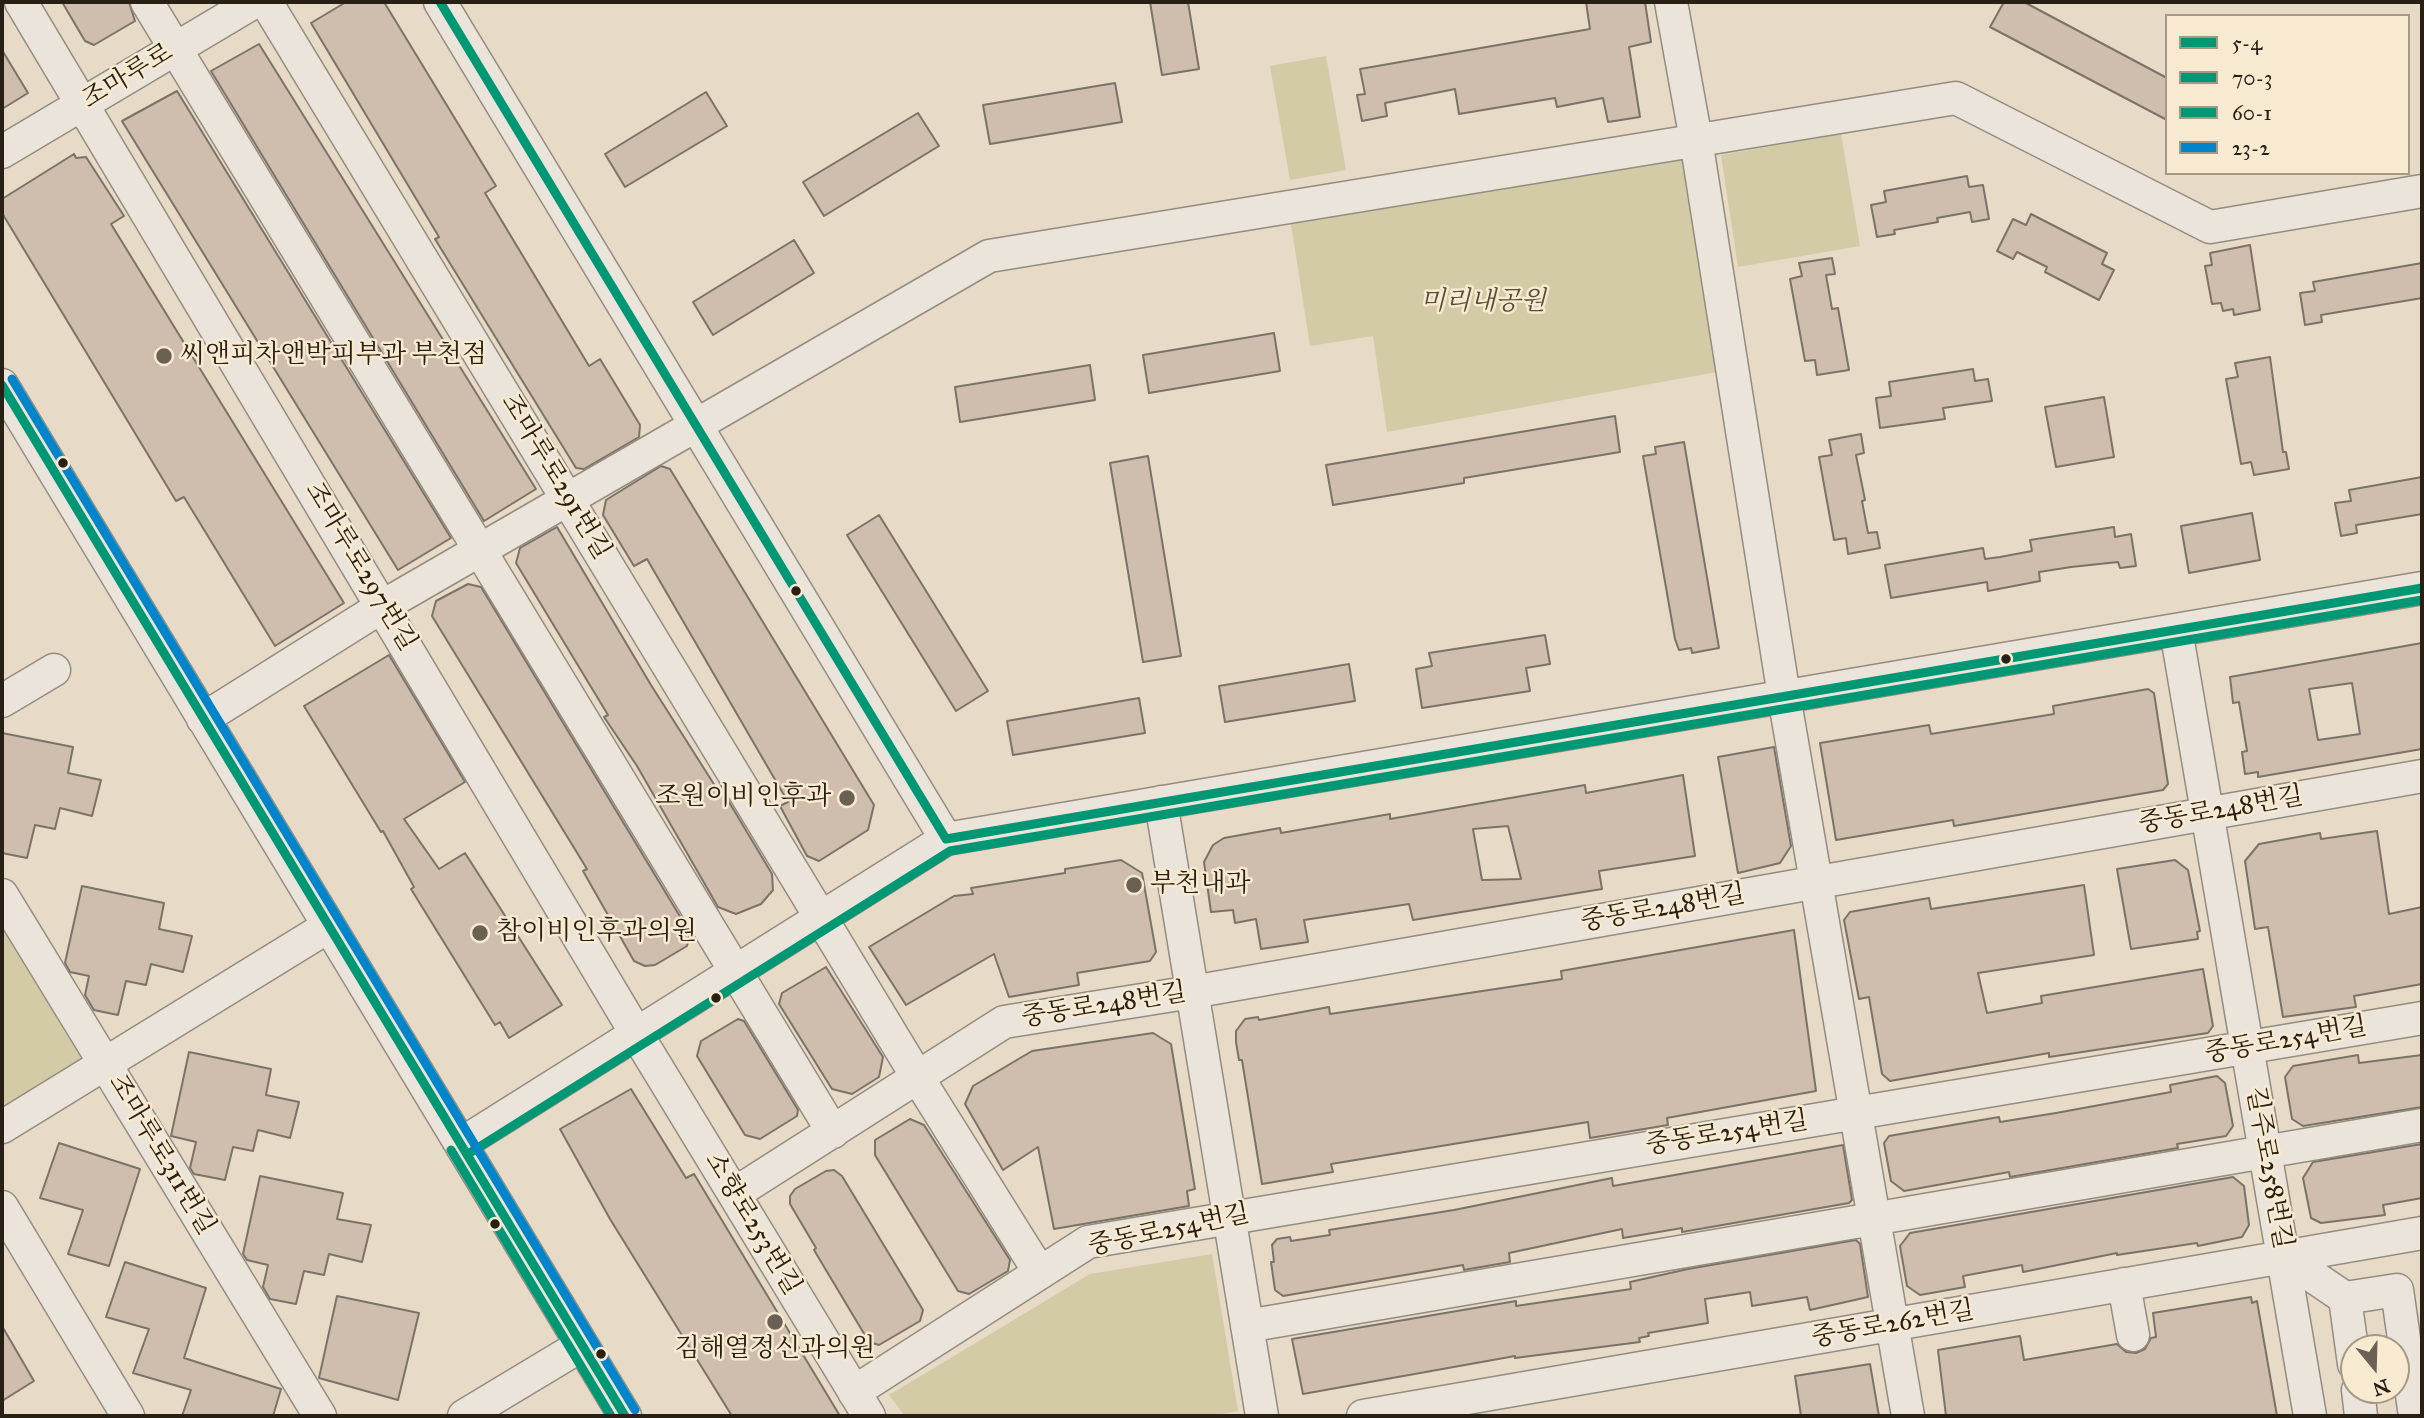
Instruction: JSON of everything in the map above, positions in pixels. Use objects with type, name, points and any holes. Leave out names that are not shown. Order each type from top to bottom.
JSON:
[{"type":"street","name":"조마루로297번길","points":[[21,2],[636,1033]]},
{"type":"street","points":[[147,2],[833,1132]]},
{"type":"street","name":"조마루로","points":[[2,152],[254,2]]},
{"type":"street","name":"조마루로291번길","points":[[266,2],[821,917]]},
{"type":"street","points":[[440,2],[946,839]]},
{"type":"street","points":[[1671,2],[1696,140],[1815,882],[1908,1416]]},
{"type":"street","points":[[203,719],[383,606],[989,256],[1956,97],[2210,227],[2422,191]]},
{"type":"street","points":[[2,385],[625,1416]]},
{"type":"street","points":[[461,1143],[946,839],[2422,588]]},
{"type":"street","name":"길주로258번길","points":[[2176,630],[2310,1416]]},
{"type":"street","points":[[2,701],[54,670]]},
{"type":"street","name":"중동로248번길","points":[[734,1194],[1004,1022],[1192,992],[2422,776]]},
{"type":"street","points":[[1161,802],[1262,1416]]},
{"type":"street","name":"조마루로311번길","points":[[2,895],[320,1416]]},
{"type":"street","points":[[821,917],[1040,1273]]},
{"type":"street","points":[[2,1127],[329,926]]},
{"type":"street","name":"중동로254번길","points":[[862,1404],[1040,1273],[1088,1242],[2422,1018]]},
{"type":"street","name":"소향로253번길","points":[[636,1033],[862,1404]]},
{"type":"street","points":[[1247,1326],[2422,1125]]},
{"type":"street","points":[[2,1207],[128,1416]]},
{"type":"street","name":"중동로262번길","points":[[1363,1416],[2422,1233]]},
{"type":"street","points":[[2283,1256],[2345,1298],[2398,1290],[2414,1416]]},
{"type":"street","points":[[2124,1284],[2133,1335]]},
{"type":"street","points":[[2345,1298],[2350,1334]]},
{"type":"street","points":[[464,1416],[582,1345]]},
{"type":"green space","points":[[1326,56],[1346,170],[1290,180],[1270,66]]},
{"type":"green space","points":[[1841,134],[1860,246],[1738,267],[1721,155]]},
{"type":"green space","name":"미리내공원","points":[[1689,158],[1722,371],[1387,432],[1373,336],[1310,346],[1291,224]]},
{"type":"green space","points":[[2,895],[106,1065],[2,1127]]},
{"type":"green space","points":[[1212,1254],[1238,1411],[1210,1416],[905,1416],[889,1395],[1090,1274]]},
{"type":"building","points":[[62,2],[129,2],[135,21],[94,45],[85,41]]},
{"type":"building","points":[[346,2],[384,2],[496,186],[485,193],[589,366],[600,359],[640,425],[639,437],[584,469],[576,468],[435,239],[439,237],[311,23]]},
{"type":"building","points":[[1150,2],[1188,2],[1199,69],[1162,75]]},
{"type":"building","points":[[1586,2],[1645,2],[1651,42],[1629,47],[1640,117],[1608,122],[1603,98],[1557,107],[1555,98],[1459,114],[1455,89],[1385,103],[1387,116],[1362,121],[1357,95],[1365,94],[1360,69],[1590,29]]},
{"type":"building","points":[[2004,2],[2024,2],[2165,77],[2165,119],[1990,27]]},
{"type":"building","points":[[259,44],[536,489],[484,521],[211,71]]},
{"type":"building","points":[[2,50],[28,93],[2,109]]},
{"type":"building","points":[[1115,83],[1122,122],[990,144],[983,105]]},
{"type":"building","points":[[177,91],[451,538],[398,570],[122,121]]},
{"type":"building","points":[[706,92],[727,126],[625,187],[605,154]]},
{"type":"building","points":[[918,113],[939,146],[824,216],[803,182]]},
{"type":"building","points":[[74,154],[76,158],[86,157],[124,216],[111,224],[344,603],[275,646],[184,497],[176,501],[2,213],[2,199]]},
{"type":"building","points":[[1967,176],[1969,187],[1983,185],[1989,219],[1972,222],[1970,212],[1937,218],[1938,222],[1894,230],[1895,234],[1877,237],[1871,205],[1886,202],[1884,191]]},
{"type":"building","points":[[2031,214],[2107,253],[2102,264],[2114,270],[2099,300],[2045,272],[2047,267],[2017,252],[2013,259],[1997,251],[2013,219],[2026,225]]},
{"type":"building","points":[[794,240],[814,273],[713,335],[693,302]]},
{"type":"building","points":[[2250,245],[2260,310],[2234,315],[2233,309],[2223,311],[2221,303],[2212,304],[2205,266],[2212,265],[2210,253]]},
{"type":"building","points":[[1832,258],[1835,274],[1826,275],[1832,309],[1838,308],[1849,370],[1817,375],[1815,360],[1805,361],[1790,279],[1802,276],[1799,263]]},
{"type":"building","points":[[2422,263],[2422,298],[2321,315],[2322,322],[2305,325],[2300,293],[2315,291],[2313,282]]},
{"type":"building","points":[[1274,333],[1280,371],[1149,393],[1143,355]]},
{"type":"building","points":[[2270,357],[2283,452],[2286,452],[2289,469],[2254,475],[2251,462],[2241,464],[2226,379],[2238,377],[2235,363]]},
{"type":"building","points":[[1090,365],[1095,400],[960,422],[955,387]]},
{"type":"building","points":[[1973,369],[1975,381],[1988,379],[1992,401],[1943,408],[1945,419],[1880,428],[1876,398],[1891,396],[1889,382]]},
{"type":"building","points":[[2104,397],[2114,457],[2056,467],[2045,407]]},
{"type":"building","points":[[1615,416],[1620,452],[1464,478],[1464,483],[1333,505],[1326,465]]},
{"type":"building","points":[[1861,434],[1864,453],[1856,455],[1865,500],[1862,501],[1868,533],[1877,532],[1880,548],[1848,554],[1846,538],[1834,540],[1819,457],[1832,455],[1829,440]]},
{"type":"building","points":[[1684,442],[1719,648],[1692,653],[1691,648],[1679,650],[1675,639],[1643,456],[1656,454],[1655,447]]},
{"type":"building","points":[[1148,456],[1181,656],[1143,662],[1110,463]]},
{"type":"building","points":[[661,466],[670,469],[874,805],[868,830],[819,861],[807,856],[780,806],[788,802],[647,559],[634,566],[603,515],[606,500]]},
{"type":"building","points":[[2422,477],[2422,514],[2356,525],[2357,533],[2341,536],[2335,503],[2351,501],[2349,490]]},
{"type":"building","points":[[2252,513],[2260,560],[2189,573],[2181,526]]},
{"type":"building","points":[[879,515],[988,691],[956,711],[847,535]]},
{"type":"building","points":[[557,527],[651,685],[717,789],[720,787],[772,874],[773,890],[761,904],[736,914],[718,907],[637,766],[604,717],[608,715],[516,563],[520,548]]},
{"type":"building","points":[[2114,527],[2115,537],[2131,534],[2136,566],[2120,568],[2118,562],[2071,567],[2039,572],[2040,581],[1988,591],[1987,582],[1891,598],[1885,565],[1983,548],[1985,559],[2000,557],[2032,551],[2030,540]]},
{"type":"building","points":[[468,584],[481,587],[690,933],[687,946],[655,965],[645,966],[634,961],[583,871],[587,869],[432,616],[436,601]]},
{"type":"building","points":[[1545,635],[1550,664],[1526,668],[1530,691],[1422,708],[1416,669],[1432,666],[1429,653]]},
{"type":"building","points":[[2422,643],[2422,749],[2258,777],[2258,772],[2245,774],[2242,752],[2247,751],[2239,702],[2233,703],[2230,677]],"holes":[[[2352,683],[2360,734],[2318,740],[2309,689]]]},
{"type":"building","points":[[389,655],[465,782],[404,819],[439,869],[465,853],[562,1005],[509,1038],[500,1022],[495,1025],[411,889],[414,887],[383,831],[381,832],[304,706]]},
{"type":"building","points":[[1349,664],[1355,701],[1225,722],[1219,686]]},
{"type":"building","points":[[2148,689],[2154,693],[2168,784],[2163,790],[1954,826],[1953,820],[1836,840],[1820,743],[1929,725],[1931,734],[2054,714],[2053,706]]},
{"type":"building","points":[[1139,698],[1145,733],[1013,755],[1007,721]]},
{"type":"building","points":[[2,733],[73,747],[68,773],[101,780],[92,816],[60,808],[55,829],[35,825],[27,858],[2,853]]},
{"type":"building","points":[[1774,747],[1791,846],[1780,863],[1738,873],[1718,757]]},
{"type":"building","points":[[1683,775],[1695,856],[1599,871],[1602,889],[1413,920],[1409,904],[1304,920],[1308,942],[1261,949],[1256,919],[1235,923],[1233,910],[1211,912],[1204,862],[1213,845],[1224,838],[1280,828],[1281,833],[1390,814],[1390,819],[1585,785],[1586,793]],"holes":[[[1508,826],[1521,879],[1482,880],[1473,829]]]},
{"type":"building","points":[[2377,831],[2389,914],[2422,907],[2422,984],[2354,996],[2356,1007],[2283,1017],[2268,927],[2255,929],[2245,861],[2259,844],[2320,833],[2321,839]]},
{"type":"building","points":[[1121,860],[1142,873],[1156,952],[1150,961],[1077,973],[1079,985],[1009,997],[994,954],[906,1005],[869,947],[954,896],[973,894],[971,888],[1065,873],[1065,869]]},
{"type":"building","points":[[2175,860],[2188,870],[2200,931],[2197,932],[2198,939],[2131,949],[2117,869]]},
{"type":"building","points":[[2084,885],[2094,955],[1978,973],[1987,1013],[2042,1003],[2041,996],[2203,969],[2213,1026],[2208,1033],[2049,1057],[2049,1053],[1890,1081],[1882,1074],[1869,997],[1859,999],[1844,920],[1850,912],[1929,898],[1931,909]]},
{"type":"building","points":[[82,886],[164,903],[159,929],[192,936],[183,972],[151,964],[146,985],[126,981],[118,1015],[94,1010],[85,995],[89,976],[70,972],[65,963]]},
{"type":"building","points":[[1794,930],[1816,1091],[1667,1118],[1668,1125],[1590,1138],[1588,1122],[1331,1164],[1333,1172],[1262,1184],[1242,1060],[1239,1060],[1236,1042],[1236,1031],[1245,1019],[1258,1017],[1259,1020],[1329,1007],[1330,1014],[1562,979],[1561,971]]},
{"type":"building","points":[[826,967],[883,1057],[879,1077],[852,1094],[832,1089],[779,1004],[782,993]]},
{"type":"building","points":[[738,1019],[744,1021],[798,1110],[797,1116],[760,1139],[745,1135],[697,1056],[701,1041]]},
{"type":"building","points":[[1153,1033],[1171,1044],[1195,1189],[1187,1191],[1189,1206],[1054,1229],[1038,1147],[1003,1170],[965,1104],[973,1086],[1032,1051]]},
{"type":"building","points":[[189,1052],[271,1069],[266,1095],[299,1102],[290,1138],[258,1130],[253,1151],[233,1147],[225,1180],[194,1174],[190,1168],[196,1142],[171,1136]]},
{"type":"building","points":[[2358,1055],[2359,1063],[2422,1055],[2422,1107],[2303,1126],[2292,1119],[2285,1077],[2293,1066]]},
{"type":"building","points":[[2217,1076],[2225,1083],[2233,1126],[2226,1136],[2177,1144],[2178,1148],[2010,1177],[2009,1172],[1904,1191],[1891,1181],[1884,1143],[1889,1136],[1999,1117],[2000,1122],[2171,1092],[2170,1085]]},
{"type":"building","points":[[631,1089],[686,1178],[694,1174],[840,1416],[732,1416],[610,1219],[560,1129]]},
{"type":"building","points":[[910,1119],[924,1125],[1010,1260],[1008,1271],[969,1294],[958,1291],[875,1155],[875,1140]]},
{"type":"building","points":[[59,1143],[140,1169],[109,1266],[68,1254],[83,1210],[40,1198]]},
{"type":"building","points":[[2422,1144],[2422,1198],[2383,1205],[2385,1215],[2321,1223],[2311,1218],[2303,1178],[2313,1162]]},
{"type":"building","points":[[1843,1145],[1852,1200],[1849,1203],[1682,1232],[1682,1228],[1623,1238],[1622,1229],[1509,1253],[1510,1262],[1464,1270],[1463,1265],[1283,1296],[1275,1290],[1271,1262],[1274,1262],[1272,1245],[1277,1239],[1290,1237],[1291,1241],[1330,1235],[1329,1230],[1454,1210],[1612,1178],[1613,1186]]},
{"type":"building","points":[[834,1170],[842,1176],[923,1310],[920,1321],[879,1345],[869,1342],[790,1204],[790,1196],[795,1189],[826,1171]]},
{"type":"building","points":[[260,1176],[343,1193],[337,1219],[371,1225],[362,1262],[329,1254],[324,1275],[304,1271],[296,1304],[270,1299],[263,1287],[268,1265],[247,1260],[243,1254]]},
{"type":"building","points":[[2233,1177],[2244,1186],[2249,1225],[2242,1237],[2198,1246],[2197,1243],[2117,1253],[2023,1272],[2022,1265],[1963,1276],[1965,1287],[1920,1295],[1907,1286],[1900,1246],[1910,1233]]},
{"type":"building","points":[[1856,1240],[1860,1244],[1868,1297],[1810,1310],[1807,1297],[1752,1306],[1750,1292],[1705,1299],[1708,1323],[1648,1333],[1649,1336],[1639,1338],[1640,1342],[1515,1356],[1303,1394],[1292,1339],[1516,1301],[1516,1306],[1631,1289],[1630,1282],[1688,1269]]},
{"type":"building","points":[[125,1262],[206,1288],[184,1358],[281,1389],[273,1416],[182,1416],[191,1390],[133,1373],[149,1329],[106,1317]]},
{"type":"building","points":[[337,1296],[419,1313],[398,1400],[319,1378]]},
{"type":"building","points":[[2251,1297],[2252,1303],[2257,1301],[2277,1416],[1946,1416],[1938,1350],[2020,1336],[2024,1360],[2117,1344],[2126,1352],[2136,1353],[2145,1349],[2151,1338],[2156,1337],[2153,1313]]},
{"type":"building","points":[[2,1326],[34,1381],[2,1401]]},
{"type":"building","points":[[1870,1364],[1879,1416],[1801,1416],[1795,1376]]},
{"type":"transit line","name":"5-4","points":[[440,2],[946,839]]},
{"type":"transit line","name":"23-2","points":[[12,379],[635,1410]]},
{"type":"transit line","name":"60-1","points":[[2,385],[625,1416]]},
{"type":"transit line","name":"5-4","points":[[946,839],[2422,588]]},
{"type":"transit line","name":"70-3","points":[[468,1154],[950,851],[2422,600]]},
{"type":"transit line","name":"70-3","points":[[451,1150],[611,1416]]},
{"type":"place","name":"씨앤피차앤박피부과 부천점","points":[[164,356]]},
{"type":"place","name":"조원이비인후과","points":[[847,798]]},
{"type":"place","name":"부천내과","points":[[1134,885]]},
{"type":"place","name":"참이비인후과의원","points":[[480,933]]},
{"type":"place","name":"김해열정신과의원","points":[[775,1322]]}]
